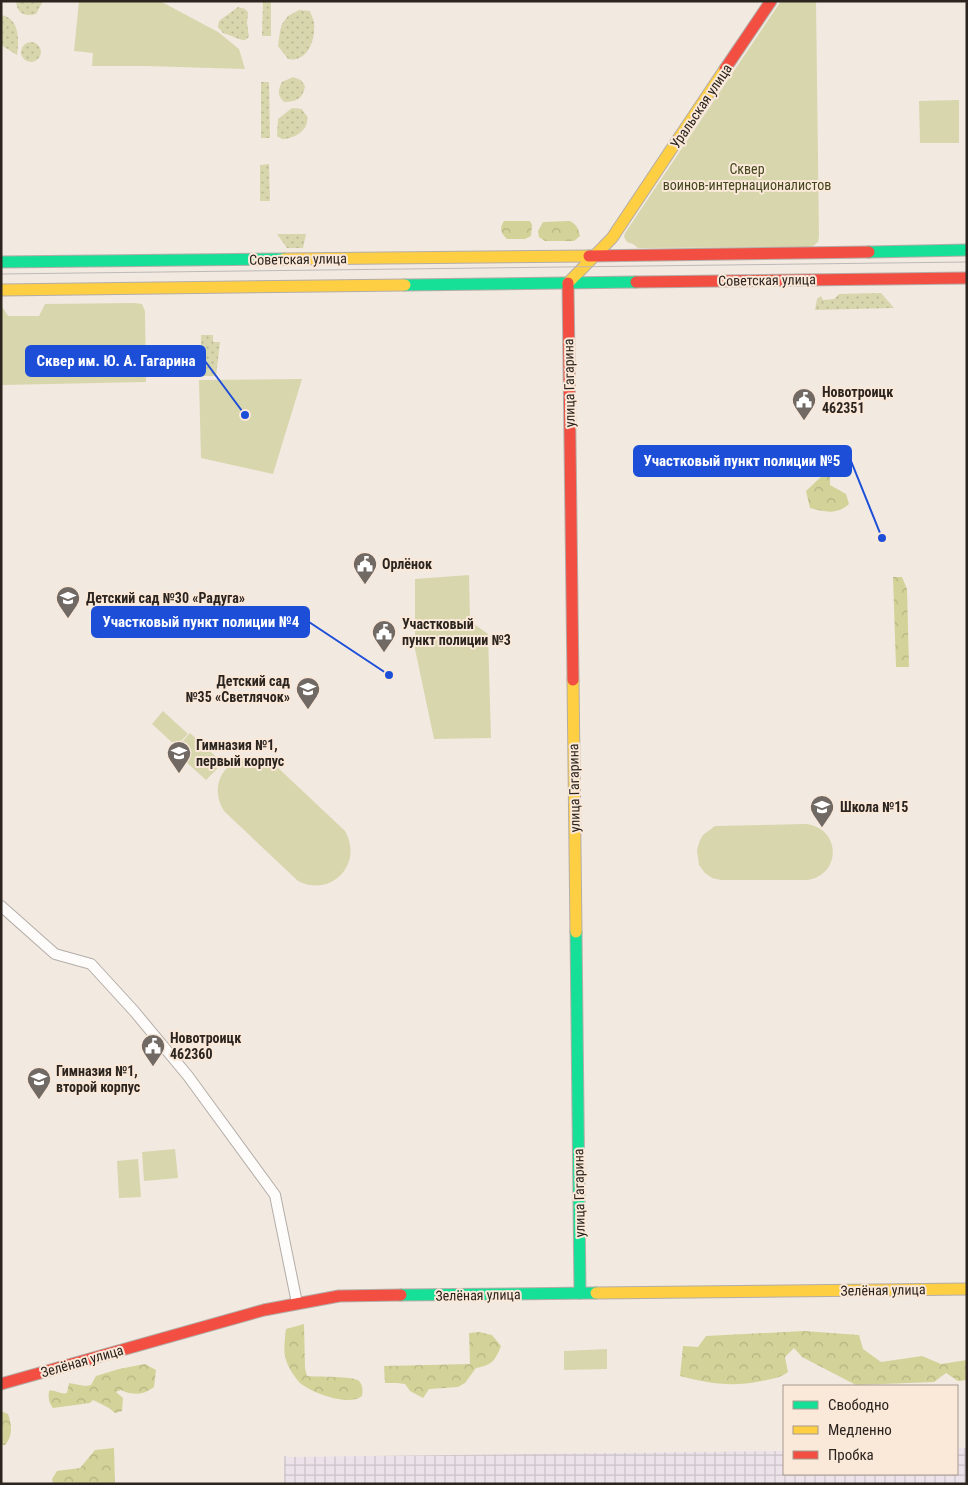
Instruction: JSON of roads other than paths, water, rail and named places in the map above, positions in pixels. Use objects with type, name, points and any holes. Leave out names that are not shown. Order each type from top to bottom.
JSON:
[{"type":"main road","name":"Уральская улица","points":[[594,256],[612,238],[771,1]]},
{"type":"main road","name":"Советская улица","points":[[1,262],[967,250]]},
{"type":"main road","points":[[568,283],[594,256]]},
{"type":"main road","name":"Советская улица","points":[[1,290],[967,278]]},
{"type":"main road","name":"улица Гагарина","points":[[568,283],[580,1293]]},
{"type":"main road","name":"Зелёная улица","points":[[1,1384],[264,1310],[339,1296],[967,1289]]},
{"type":"street","points":[[1,906],[55,954],[91,964],[134,1011],[188,1076],[275,1195],[297,1303]]},
{"type":"tram line","points":[[1,274],[967,262]]},
{"type":"place","name":"Сквер им. Ю. А. Гагарина","points":[[245,415]]},
{"type":"place","name":"Новотроицк 462351","points":[[804,421]]},
{"type":"place","name":"Участковый пункт полиции №5","points":[[882,538]]},
{"type":"place","name":"Орлёнок","points":[[365,585]]},
{"type":"place","name":"Детский сад №30 «Радуга»","points":[[68,619]]},
{"type":"place","name":"Участковый пункт полиции №3","points":[[384,653]]},
{"type":"place","name":"Участковый пункт полиции №4","points":[[389,675]]},
{"type":"place","name":"Детский сад №35 «Светлячок»","points":[[308,710]]},
{"type":"place","name":"Гимназия №1, первый корпус","points":[[179,774]]},
{"type":"place","name":"Школа №15","points":[[822,828]]},
{"type":"place","name":"Новотроицк 462360","points":[[153,1067]]},
{"type":"place","name":"Гимназия №1, второй корпус","points":[[39,1100]]},
{"type":"park label","name":"Сквер воинов-интернационалистов","points":[[747,177]]}]
